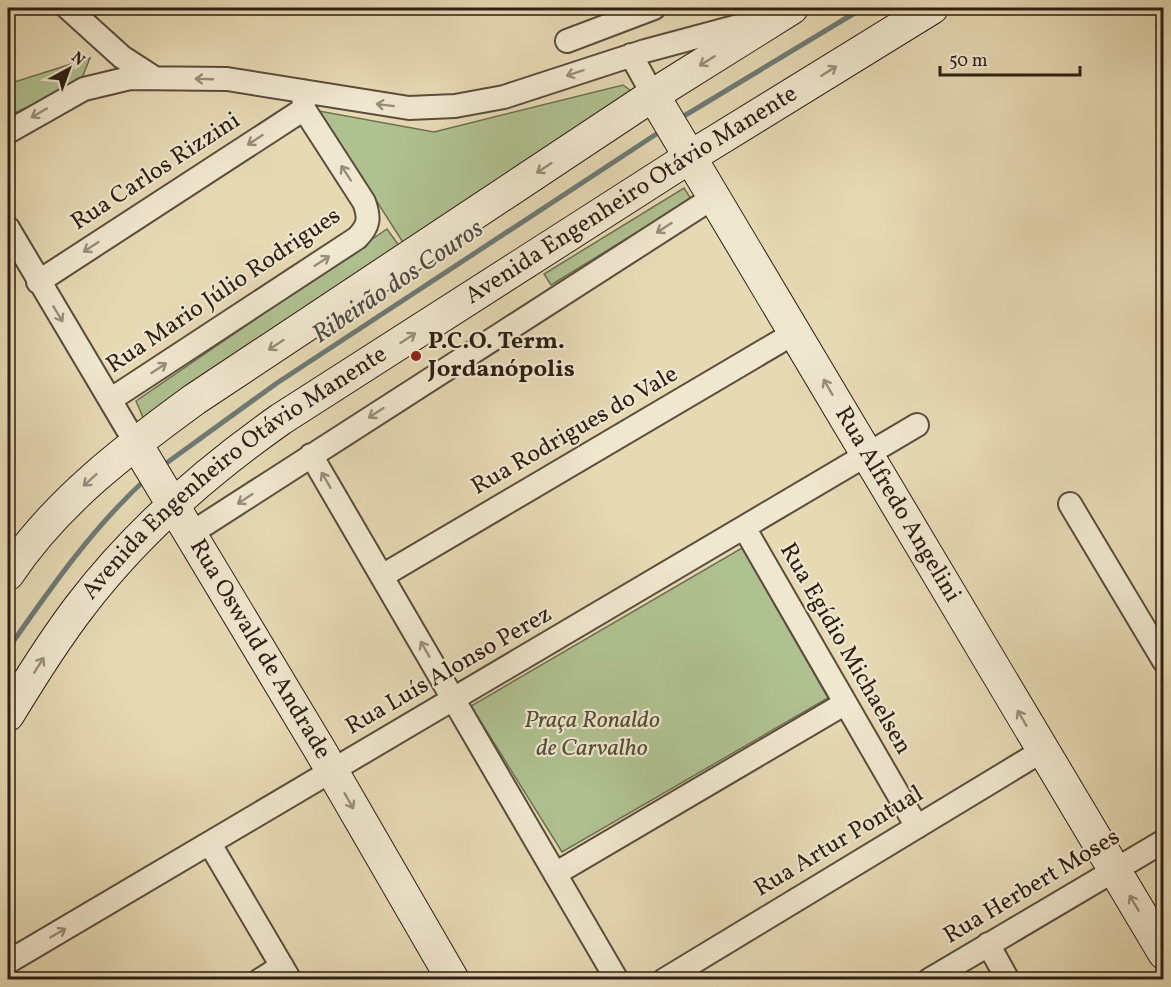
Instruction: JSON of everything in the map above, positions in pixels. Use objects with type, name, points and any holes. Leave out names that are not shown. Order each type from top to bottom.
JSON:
[{"type":"main road","name":"Avenida Engenheiro Otávio Manente","points":[[8,715],[81,605],[169,498],[229,458],[281,419],[685,149],[932,8]]},
{"type":"main road","points":[[8,574],[41,531],[80,490],[139,450],[195,399],[657,101],[785,12]]},
{"type":"main road","name":"Rua Alfredo Angelini","points":[[657,101],[1164,953]]},
{"type":"main road","name":"Rua Oswald de Andrade","points":[[139,450],[332,771],[453,980]]},
{"type":"street","points":[[68,8],[105,43],[131,64],[153,77]]},
{"type":"street","points":[[567,41],[654,8]]},
{"type":"street","points":[[8,132],[74,93],[97,84],[130,78],[227,79],[304,100],[409,108],[455,106],[504,97],[733,25],[785,12]]},
{"type":"street","points":[[97,84],[107,61],[105,43]]},
{"type":"street","name":"Rua Alfredo Angelini","points":[[631,56],[657,101]]},
{"type":"street","name":"Rua Mario Júlio Rodrigues","points":[[110,400],[357,238],[367,225],[369,219],[364,202],[304,100]]},
{"type":"street","name":"Rua Carlos Rizzini","points":[[38,282],[304,100]]},
{"type":"street","points":[[190,534],[714,197]]},
{"type":"street","name":"Rua Oswald de Andrade","points":[[8,228],[139,450]]},
{"type":"street","name":"Rua Rodrigues do Vale","points":[[382,576],[796,332]]},
{"type":"street","name":"Rua Luís Alonso Perez","points":[[8,962],[745,529],[917,425]]},
{"type":"street","points":[[311,455],[616,980]]},
{"type":"street","points":[[1070,504],[1160,647]]},
{"type":"street","name":"Rua Egídio Michaelsen","points":[[745,529],[917,827]]},
{"type":"street","points":[[555,874],[844,704]]},
{"type":"street","name":"Rua Artur Pontual","points":[[664,980],[1042,751]]},
{"type":"street","name":"Rua Herbert Moses","points":[[929,980],[1164,841]]},
{"type":"street","points":[[210,844],[286,973],[260,980]]},
{"type":"street","points":[[988,944],[1008,980]]},
{"type":"green space","points":[[90,58],[80,83],[8,116],[8,84]]},
{"type":"green space","points":[[623,85],[630,90],[628,103],[404,244],[319,111],[434,132]]},
{"type":"green space","points":[[684,188],[691,199],[551,285],[544,274]]},
{"type":"green space","points":[[387,229],[400,247],[145,422],[136,401]]},
{"type":"green space","name":"Praça Ronaldo de Carvalho","points":[[742,548],[828,698],[562,852],[471,706]]},
{"type":"waterway","name":"Ribeirão dos Couros","points":[[679,119],[863,8]]},
{"type":"waterway","name":"Ribeirão dos Couros","points":[[161,467],[277,383],[664,129]]},
{"type":"waterway","name":"Ribeirão dos Couros","points":[[8,649],[90,538],[147,478]]},
{"type":"place","name":"P.C.O. Term. Jordanópolis","points":[[416,356]]}]
